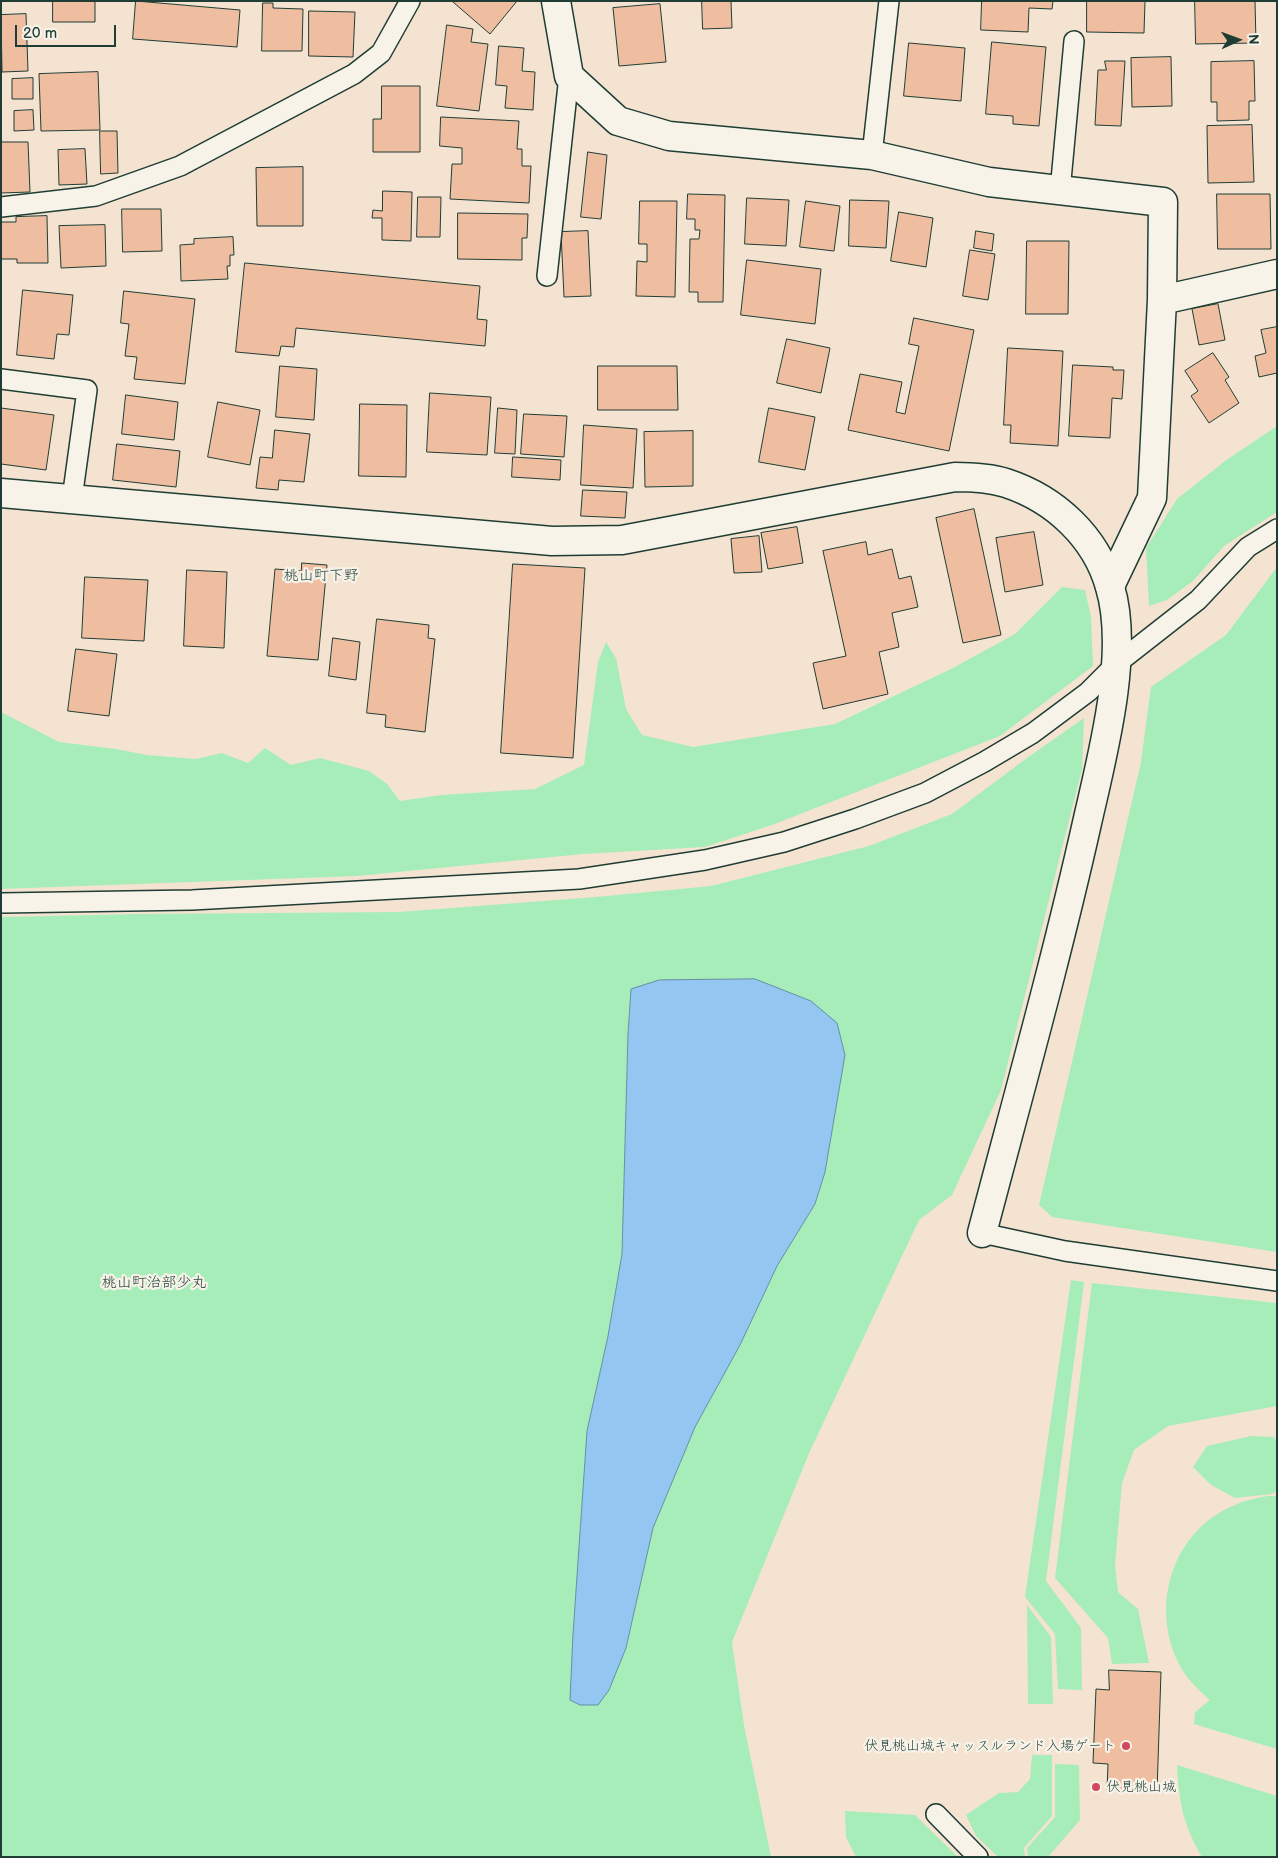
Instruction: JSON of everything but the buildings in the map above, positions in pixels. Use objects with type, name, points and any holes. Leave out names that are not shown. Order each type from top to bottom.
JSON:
[{"type":"street","points":[[556,1],[569,76],[618,121],[669,136],[872,156],[989,182],[1163,202],[1162,300],[1152,498],[1110,586]]},
{"type":"street","points":[[1162,300],[1277,274]]},
{"type":"street","points":[[1,493],[552,541],[631,538],[929,480],[955,477],[1005,482],[1029,492],[1058,510],[1071,521],[1087,541],[1100,562],[1110,586],[1116,613],[1115,665],[1103,752],[1066,918],[982,1233]]},
{"type":"lane","points":[[1,207],[96,196],[180,166],[354,74],[381,53],[410,1]]},
{"type":"lane","points":[[872,156],[889,1]]},
{"type":"lane","points":[[1060,191],[1074,41]]},
{"type":"lane","points":[[546,276],[569,76]]},
{"type":"lane","points":[[1,378],[87,390],[72,499]]},
{"type":"lane","points":[[1,903],[192,900],[579,879],[705,860],[784,842],[855,819],[925,793],[984,762],[1033,733],[1088,692],[1115,665],[1198,600],[1248,547],[1277,529]]},
{"type":"lane","points":[[982,1233],[1065,1251],[1277,1282]]},
{"type":"lane","points":[[936,1814],[978,1857]]},
{"type":"green space","points":[[1277,426],[1277,512],[1224,546],[1193,581],[1167,600],[1149,606],[1146,548],[1177,499],[1225,461]]},
{"type":"green space","points":[[1277,567],[1277,1252],[1052,1217],[1039,1205],[1141,762],[1151,687],[1226,635]]},
{"type":"green space","points":[[1062,587],[1085,590],[1091,617],[1093,666],[1000,736],[772,825],[705,847],[583,854],[357,876],[1,889],[1,712],[59,742],[147,755],[196,759],[222,753],[248,763],[265,748],[291,765],[320,758],[369,771],[387,784],[400,801],[441,795],[535,789],[584,765],[598,662],[606,642],[616,658],[626,709],[642,735],[693,747],[835,724],[951,669],[1015,634]]},
{"type":"green space","points":[[1084,718],[1082,769],[1001,1090],[952,1195],[919,1220],[810,1451],[732,1642],[744,1725],[771,1857],[1,1857],[1,917],[399,912],[711,886],[869,846],[952,814]],"holes":[[[631,989],[837,1023],[845,1055],[825,1172],[815,1204],[777,1266],[740,1345],[695,1427],[653,1528],[626,1648],[573,1634],[587,1431],[608,1336],[622,1255]]]},
{"type":"green space","points":[[1071,1280],[1084,1282],[1046,1581],[1081,1628],[1082,1690],[1058,1689],[1055,1634],[1025,1597]]},
{"type":"green space","points":[[1092,1283],[1277,1303],[1277,1406],[1168,1426],[1134,1450],[1122,1483],[1115,1565],[1118,1592],[1138,1609],[1149,1663],[1112,1664],[1108,1638],[1055,1578]]},
{"type":"green space","points":[[1251,1436],[1273,1437],[1277,1440],[1277,1491],[1272,1494],[1235,1498],[1211,1485],[1193,1467],[1207,1446]]},
{"type":"green space","points":[[1277,1496],[1277,1749],[1194,1724],[1195,1712],[1210,1700],[1200,1692],[1184,1673],[1178,1662],[1170,1640],[1166,1617],[1167,1593],[1173,1571],[1182,1550],[1196,1532],[1214,1517],[1235,1505],[1247,1500]]},
{"type":"green space","points":[[1027,1605],[1051,1637],[1053,1704],[1028,1704]]},
{"type":"green space","points":[[1032,1755],[1052,1755],[1052,1816],[1024,1848],[1025,1857],[998,1857],[976,1836],[966,1815],[999,1793],[1018,1792],[1030,1779]]},
{"type":"green space","points":[[1055,1764],[1079,1765],[1080,1820],[1048,1857],[1028,1857],[1027,1848],[1055,1817]]},
{"type":"green space","points":[[1177,1765],[1277,1796],[1277,1857],[1202,1857],[1190,1834],[1183,1813]]},
{"type":"green space","points":[[845,1811],[915,1815],[958,1857],[856,1857],[846,1837]]},
{"type":"water","points":[[755,979],[811,1001],[837,1023],[845,1055],[825,1172],[815,1204],[777,1266],[740,1345],[695,1427],[653,1528],[626,1648],[609,1690],[598,1705],[580,1705],[570,1700],[587,1431],[608,1336],[622,1254],[631,989],[659,980]]},
{"type":"place","name":"伏見桃山城キャッスルランド入場ゲート","points":[[1126,1746]]},
{"type":"place","name":"伏見桃山城","points":[[1096,1787]]},
{"type":"district","name":"桃山町下野","points":[[321,576]]},
{"type":"district","name":"桃山町治部少丸","points":[[154,1283]]}]
